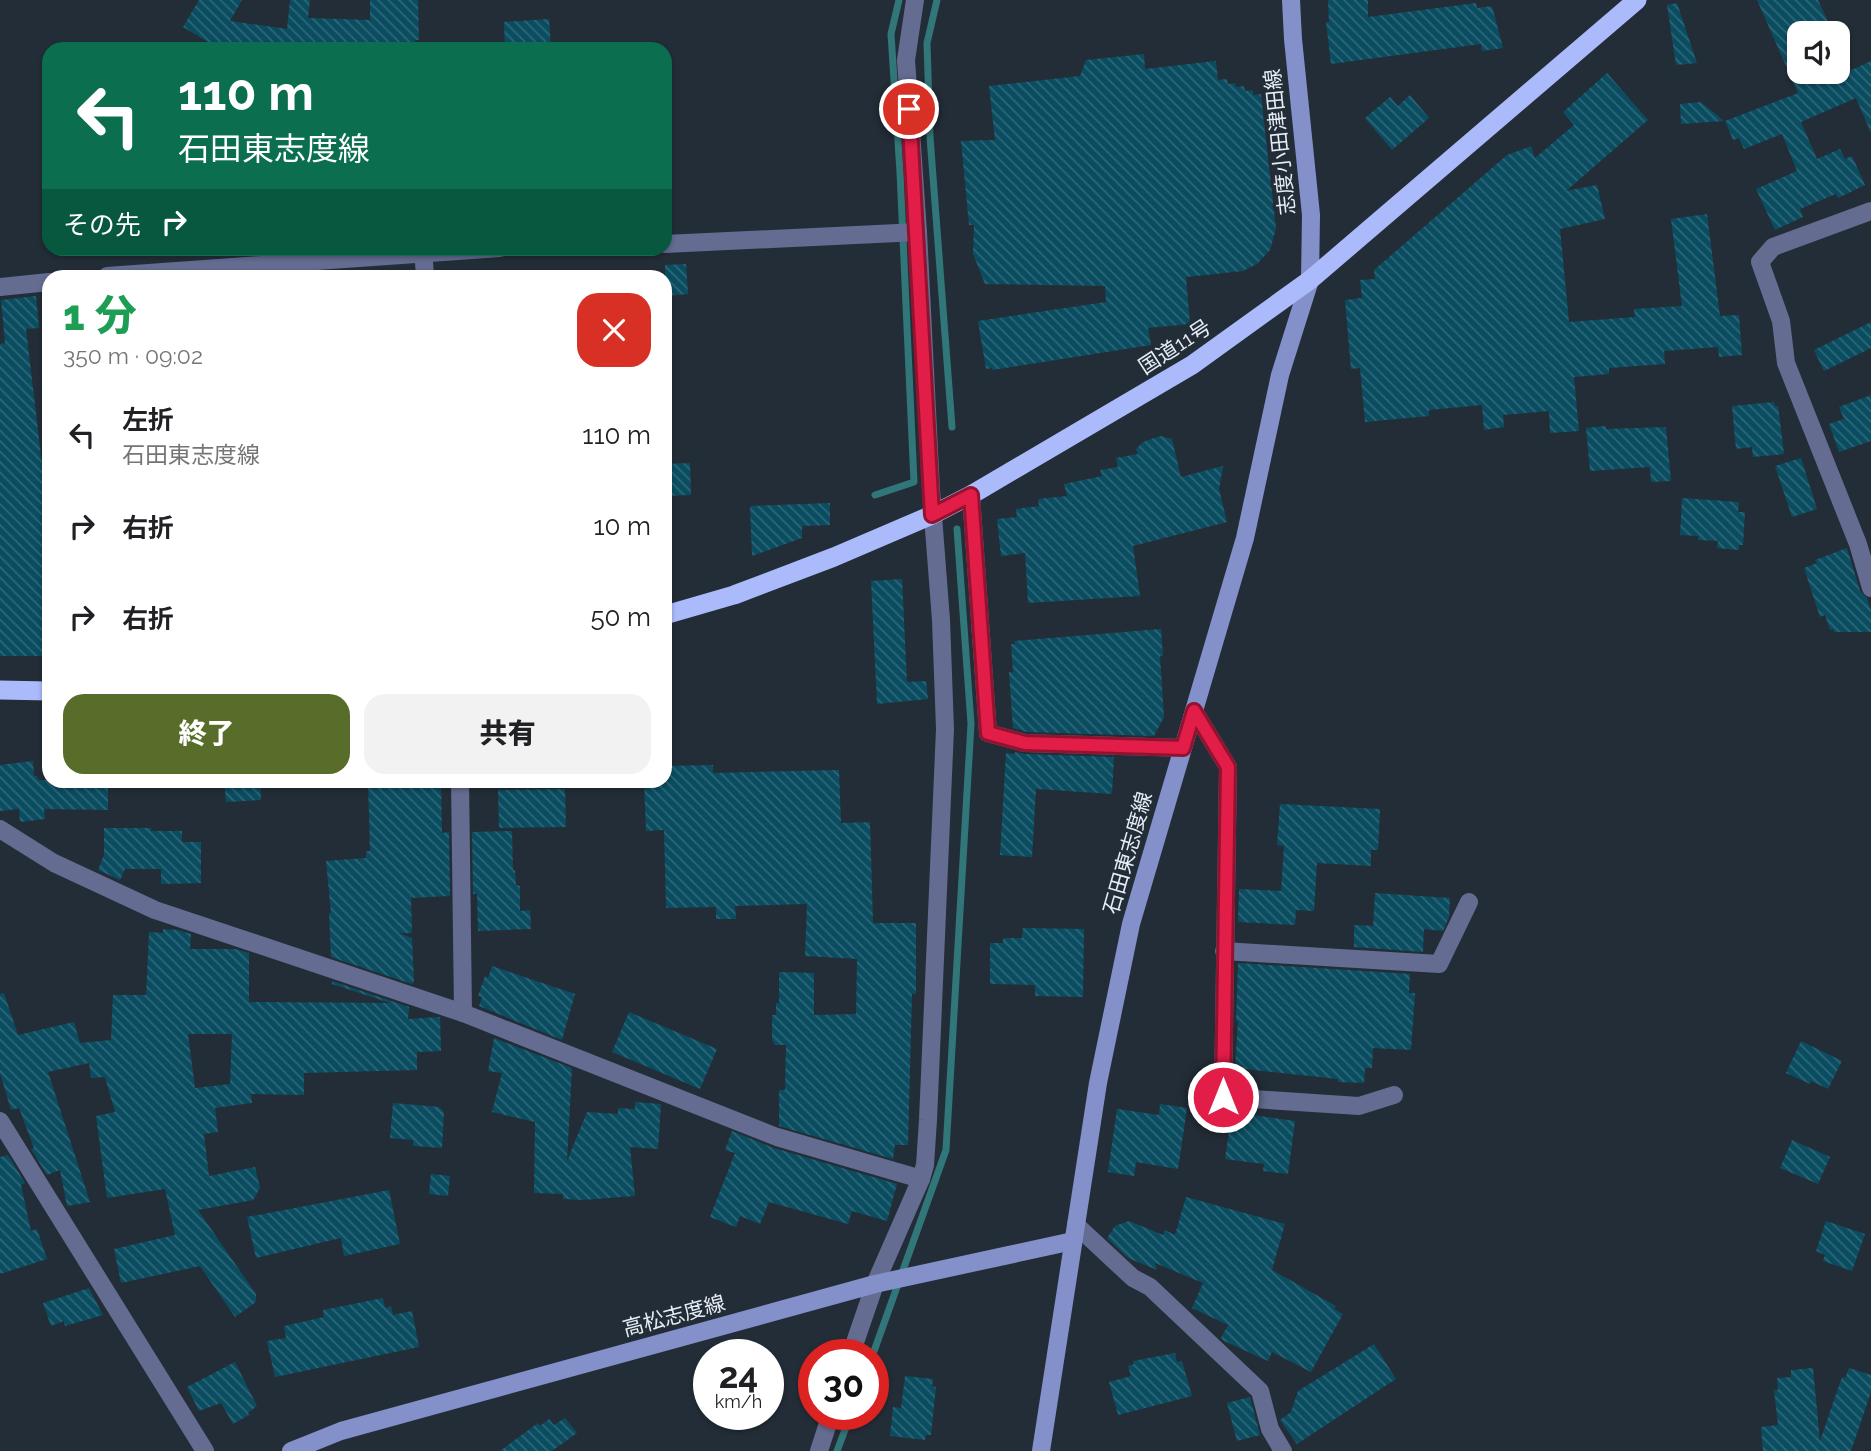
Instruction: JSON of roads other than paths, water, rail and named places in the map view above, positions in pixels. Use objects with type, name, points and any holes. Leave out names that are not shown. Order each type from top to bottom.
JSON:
[{"type":"highway","name":"国道11号","points":[[672,613],[734,595],[834,557],[932,515],[971,495],[1192,365],[1310,279],[1637,0]]},
{"type":"highway","points":[[0,690],[42,691]]},
{"type":"main road","name":"志度小田津田線","points":[[1291,0],[1311,215],[1310,279]]},
{"type":"main road","name":"石田東志度線","points":[[1041,1451],[1098,1083],[1131,924],[1245,538],[1280,374],[1310,279]]},
{"type":"main road","name":"高松志度線","points":[[291,1451],[341,1432],[448,1402],[874,1284],[1075,1233]]},
{"type":"street","points":[[856,1339],[874,1284],[921,1180],[925,1165],[928,1120],[945,730],[941,620],[932,515],[918,232],[906,60],[915,0]]},
{"type":"street","points":[[1871,211],[1773,247],[1760,262],[1780,321],[1786,363],[1858,544],[1871,588]]},
{"type":"street","points":[[672,244],[918,232]]},
{"type":"street","points":[[183,270],[360,256]]},
{"type":"street","points":[[0,287],[42,283]]},
{"type":"street","points":[[971,495],[988,733],[1025,743],[1183,748]]},
{"type":"street","points":[[1194,711],[1228,767],[1223,1097],[1359,1106],[1394,1095]]},
{"type":"street","points":[[460,788],[463,1013]]},
{"type":"street","points":[[0,829],[54,863],[155,910],[463,1013],[777,1138],[921,1180]]},
{"type":"street","points":[[1224,951],[1439,964],[1469,901]]},
{"type":"street","points":[[0,1121],[205,1451]]},
{"type":"street","points":[[1075,1233],[1133,1278],[1150,1287],[1260,1391],[1270,1429],[1283,1451]]},
{"type":"street","points":[[819,1451],[826,1430]]},
{"type":"waterway","points":[[875,495],[914,482],[891,34],[899,0]]},
{"type":"waterway","points":[[937,0],[927,43],[930,137],[952,427]]},
{"type":"waterway","points":[[878,1339],[946,1150],[971,724],[957,529]]},
{"type":"waterway","points":[[837,1451],[845,1430]]}]
